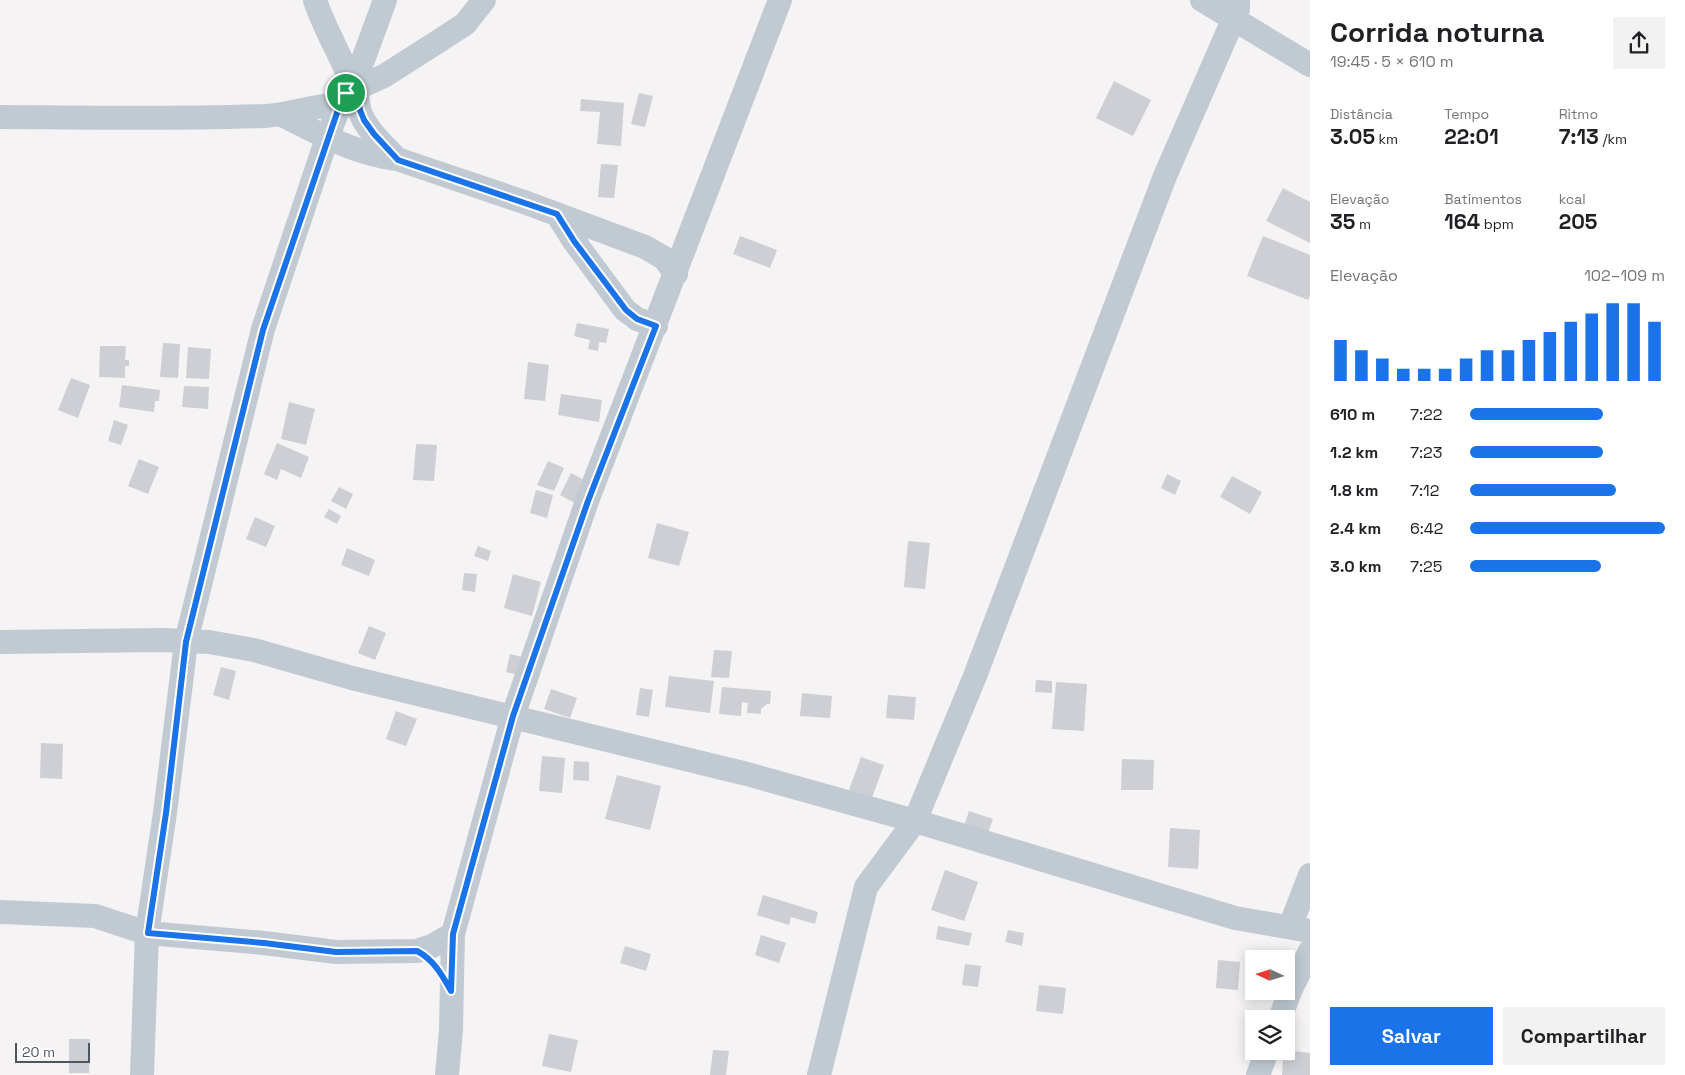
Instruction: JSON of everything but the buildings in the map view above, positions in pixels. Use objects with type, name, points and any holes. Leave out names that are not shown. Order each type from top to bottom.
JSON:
[{"type":"street","points":[[315,0],[319,14],[340,54],[345,94],[360,110],[364,120],[374,134],[398,160]]},
{"type":"street","points":[[142,1075],[148,933],[166,813],[186,642],[263,330],[327,138],[345,94],[363,60],[385,0]]},
{"type":"street","points":[[0,117],[176,119],[282,115],[345,94],[384,76],[465,24],[484,0]]},
{"type":"street","points":[[446,1075],[451,1030],[453,934],[513,716],[588,501],[780,0]]},
{"type":"street","points":[[1208,1],[1236,10],[1310,65]]},
{"type":"street","points":[[820,1075],[866,887],[915,821],[975,676],[1165,176],[1236,10]]},
{"type":"street","points":[[340,54],[345,94]]},
{"type":"street","points":[[282,115],[327,138],[379,157],[398,160],[644,246],[664,258],[676,274]]},
{"type":"street","points":[[557,214],[574,241],[626,310],[637,319],[656,326]]},
{"type":"street","points":[[0,642],[163,640],[209,642],[254,650],[352,678],[747,774],[915,821],[1236,918],[1300,929],[1310,875]]},
{"type":"street","points":[[0,912],[95,916],[148,933],[264,943],[336,952],[417,951],[432,946],[453,934]]},
{"type":"street","points":[[417,951],[428,956],[451,991]]},
{"type":"street","points":[[1283,1010],[1290,991],[1310,951]]},
{"type":"street","points":[[1258,1075],[1264,1060]]},
{"type":"route","points":[[356,88],[364,120],[398,160],[557,214],[574,241],[626,310],[637,319],[656,326],[588,501],[513,716],[453,934],[451,991],[428,956],[417,951],[336,952],[264,943],[148,933],[166,813],[186,642],[263,330],[327,138],[346,93],[356,88]]}]
